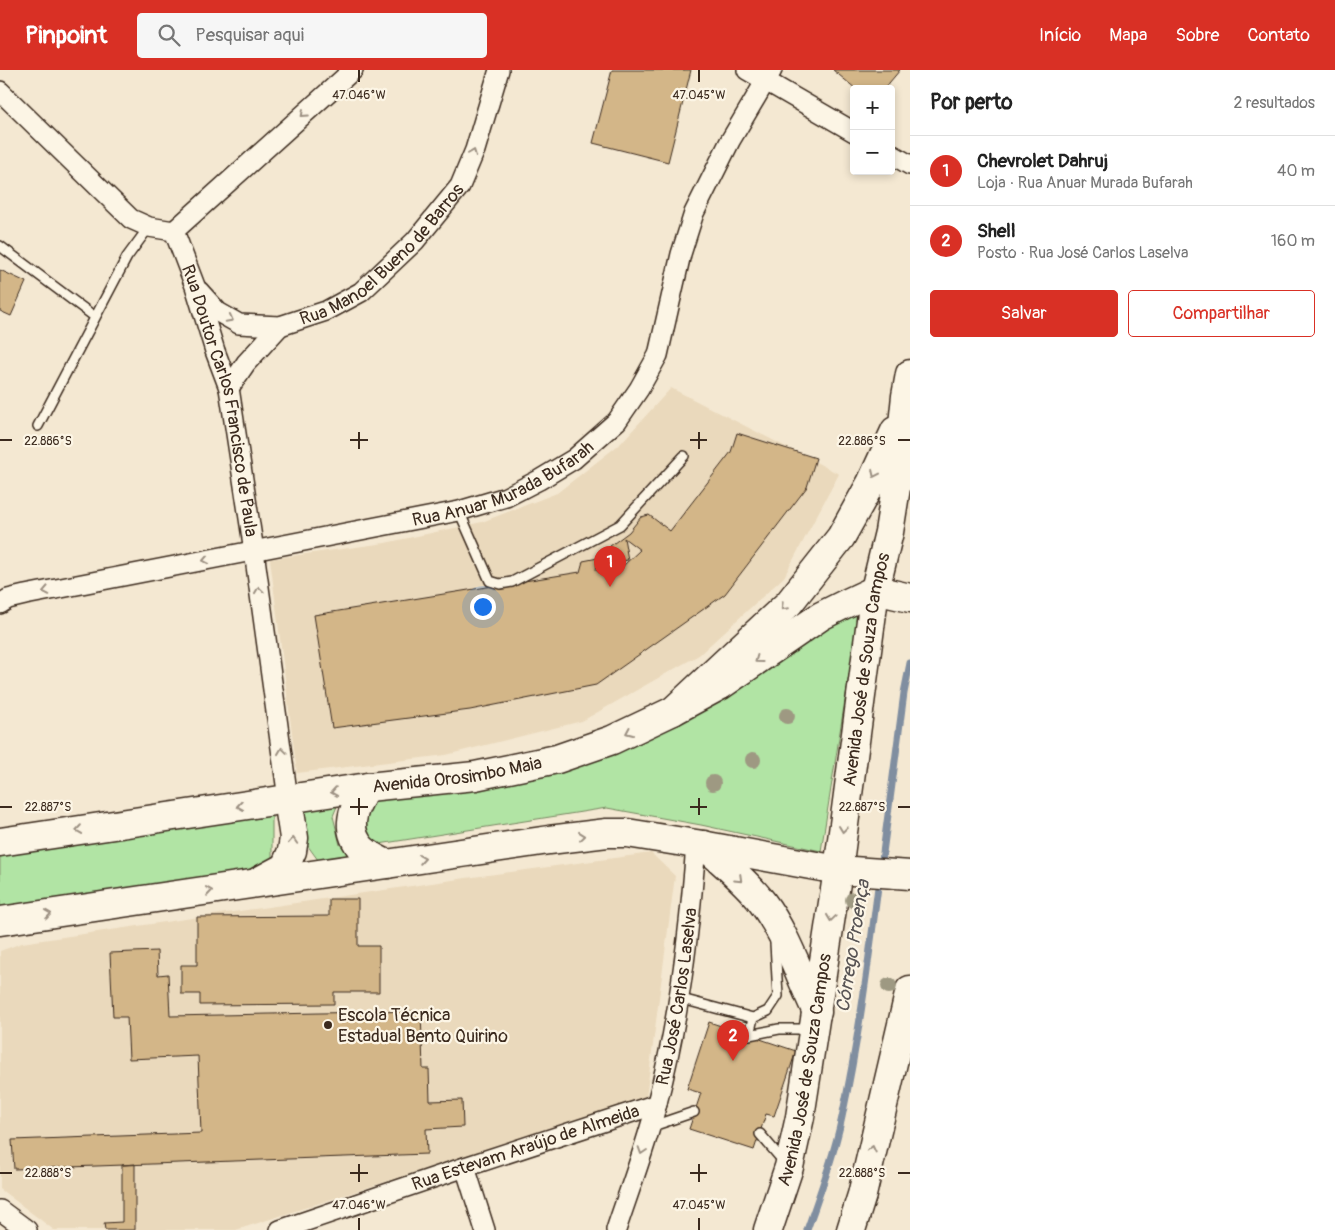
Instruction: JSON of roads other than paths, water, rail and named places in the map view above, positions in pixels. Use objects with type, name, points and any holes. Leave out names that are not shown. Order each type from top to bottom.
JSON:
[{"type":"main road","name":"Avenida José de Souza Campos","points":[[768,1230],[789,1167],[800,1117],[816,1021],[846,871],[894,595],[889,532],[908,385]]},
{"type":"main road","points":[[673,712],[789,603],[841,537],[871,483],[897,426],[908,385]]},
{"type":"main road","name":"Avenida Orosimbo Maia","points":[[0,842],[368,787],[475,776],[557,759],[612,740],[673,712],[721,685],[821,616],[894,595]]},
{"type":"main road","points":[[368,787],[355,805],[352,820],[353,833],[358,845],[370,856],[387,864]]},
{"type":"main road","points":[[251,885],[285,867],[292,851],[294,838],[288,799]]},
{"type":"main road","points":[[0,922],[607,833],[627,833],[846,871],[910,875]]},
{"type":"main road","points":[[700,845],[761,901],[774,920],[789,946],[816,1021]]},
{"type":"main road","points":[[851,1230],[862,1195],[910,990]]},
{"type":"street","points":[[0,91],[131,219],[149,226],[174,231],[353,70]]},
{"type":"street","name":"Rua Manoel Bueno de Barros","points":[[195,286],[218,312],[240,324],[280,326],[326,311],[361,292],[415,241],[460,186],[475,150],[499,70]]},
{"type":"street","points":[[747,70],[769,75],[851,130]]},
{"type":"street","name":"Rua Anuar Murada Bufarah","points":[[0,604],[8,599],[25,595],[459,512],[506,497],[574,459],[617,421],[639,389],[658,356],[681,254],[694,213],[726,149],[769,75]]},
{"type":"street","points":[[895,156],[910,165]]},
{"type":"street","name":"Rua Doutor Carlos Francisco de Paula","points":[[174,231],[195,286],[215,351],[229,388],[254,551],[288,799]]},
{"type":"street","points":[[229,388],[246,363],[280,326]]},
{"type":"street","name":"Rua José Carlos Laselva","points":[[616,1230],[657,1104],[669,1053],[700,845]]},
{"type":"street","name":"Rua Estevam Araújo de Almeida","points":[[280,1230],[657,1104]]},
{"type":"street","points":[[465,1167],[485,1230]]},
{"type":"lane","points":[[38,426],[127,257],[149,226]]},
{"type":"lane","points":[[0,246],[95,317]]},
{"type":"lane","points":[[459,512],[490,581],[500,584],[512,582],[620,525],[684,456]]},
{"type":"lane","points":[[678,998],[753,1018],[768,1011],[778,996],[774,920]]},
{"type":"lane","points":[[753,1018],[750,1035],[816,1021]]},
{"type":"lane","points":[[649,1128],[694,1112]]},
{"type":"lane","points":[[760,1134],[789,1167]]},
{"type":"waterway","name":"Córrego Proença","points":[[881,868],[904,693],[910,663]]},
{"type":"waterway","name":"Córrego Proença","points":[[807,1230],[831,1160],[842,1117],[859,1028],[879,879]]},
{"type":"place","name":"Chevrolet Dahruj","points":[[610,587]]},
{"type":"place","name":"Escola Técnica Estadual Bento Quirino","points":[[328,1025]]},
{"type":"place","name":"Shell","points":[[733,1061]]}]
